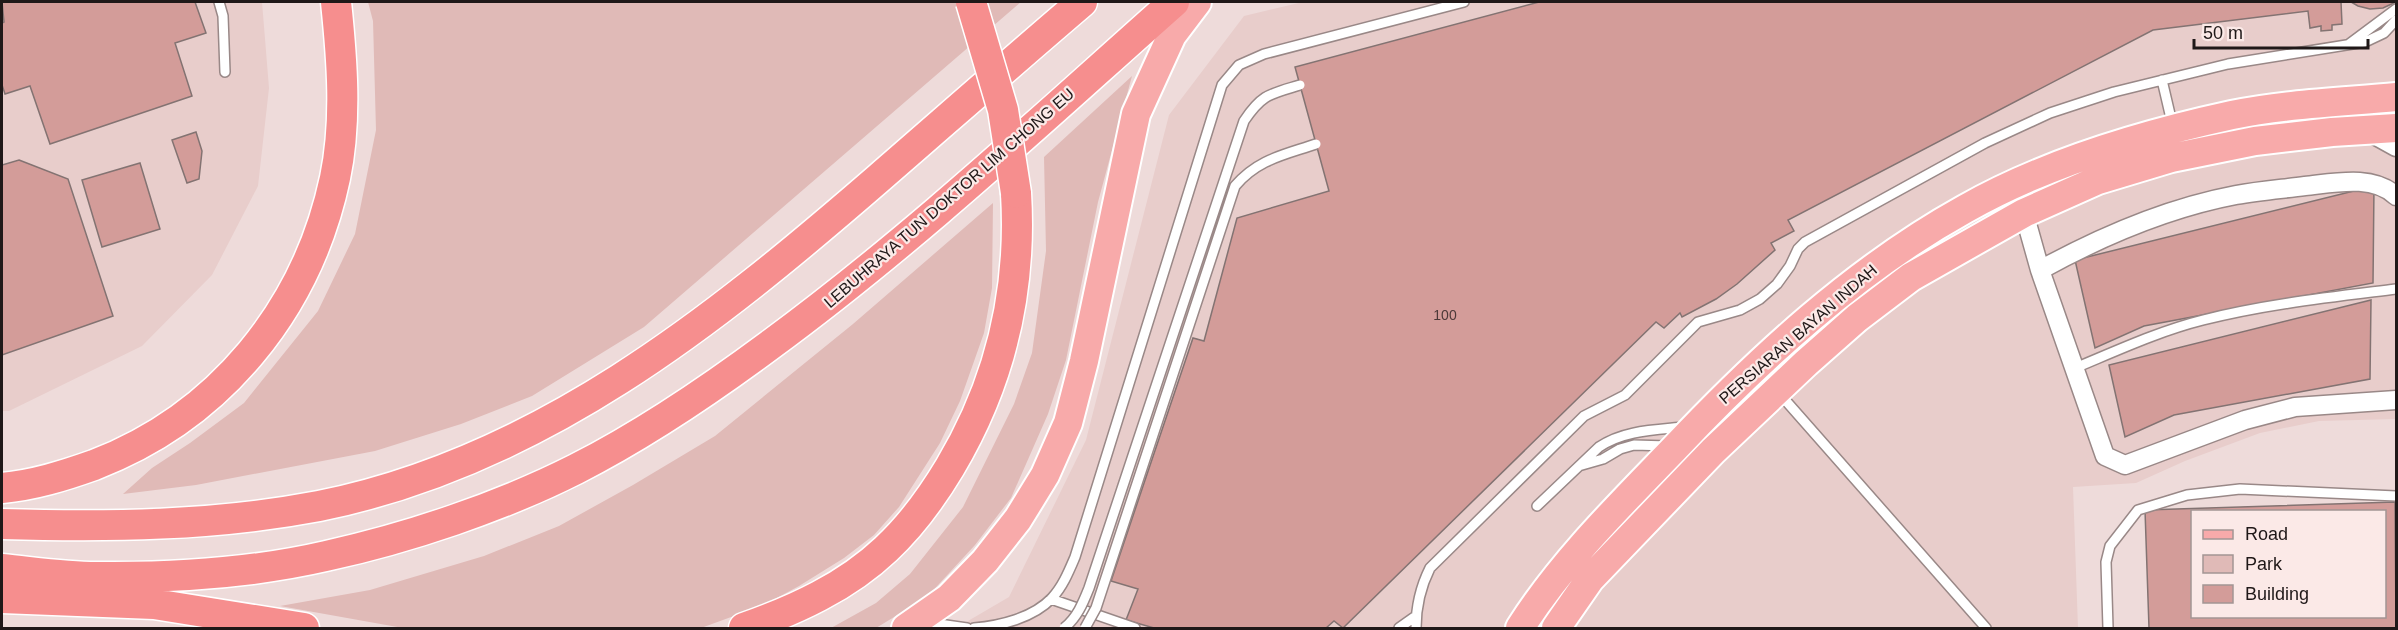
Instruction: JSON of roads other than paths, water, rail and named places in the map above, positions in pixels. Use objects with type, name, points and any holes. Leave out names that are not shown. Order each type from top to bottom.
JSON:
[{"type":"highway","points":[[2,488],[31,486],[138,447],[193,411],[219,389],[262,340],[289,299],[309,260],[323,225],[335,177],[341,126],[342,86],[336,2]]},
{"type":"highway","points":[[744,628],[812,601],[871,562],[900,536],[938,486],[977,417],[994,376],[1012,305],[1017,256],[1016,194],[1003,110],[971,2]]},
{"type":"highway","points":[[2,524],[69,526],[205,522],[321,505],[397,485],[454,465],[527,434],[642,366],[704,322],[840,212],[1082,2]]},
{"type":"highway","name":"LEBUHRAYA TUN DOKTOR LIM CHONG EU","points":[[2,569],[94,577],[185,574],[258,567],[325,556],[440,524],[573,470],[655,425],[710,390],[826,304],[967,186],[1174,2]]},
{"type":"highway","points":[[2,598],[154,604],[304,628]]},
{"type":"main road","points":[[911,625],[949,598],[985,561],[1018,519],[1045,475],[1068,423],[1084,361],[1136,114],[1172,35],[1197,2]]},
{"type":"main road","name":"PERSIARAN BAYAN INDAH","points":[[1520,628],[1541,595],[1575,553],[1695,425],[1786,340],[1867,271],[1964,209],[2055,167],[2104,149],[2174,129],[2235,115],[2397,97]]},
{"type":"main road","name":"PERSIARAN BAYAN INDAH","points":[[1556,628],[1590,579],[1713,451],[1857,318],[1911,277],[2024,213],[2098,180],[2171,158],[2255,141],[2397,128]]},
{"type":"main road","points":[[781,628],[817,605],[871,562]]},
{"type":"street","points":[[2365,130],[2397,147]]},
{"type":"street","points":[[2040,270],[2086,245],[2173,211],[2237,195],[2337,182],[2371,182],[2397,196]]},
{"type":"street","points":[[2024,213],[2040,270],[2105,456],[2125,465],[2245,420],[2295,408],[2397,400]]},
{"type":"lane","points":[[219,2],[223,16],[225,72]]},
{"type":"lane","points":[[974,628],[995,627],[1038,609],[1051,599],[1062,585],[1075,556],[1222,85],[1239,65],[1264,54],[1464,2]]},
{"type":"lane","points":[[2344,47],[2397,9]]},
{"type":"lane","points":[[1416,628],[1422,584],[1430,568],[1584,416],[1625,395],[1698,322],[1740,310],[1760,299],[1776,285],[1790,266],[1798,249],[1805,242],[1985,143],[2050,113],[2162,80],[2228,64],[2365,42],[2384,33],[2397,20]]},
{"type":"lane","points":[[2162,80],[2174,129]]},
{"type":"lane","points":[[1064,628],[1072,622],[1089,588],[1244,121],[1255,104],[1266,96],[1300,84]]},
{"type":"lane","points":[[1085,628],[1096,608],[1235,186],[1247,172],[1265,161],[1316,144]]},
{"type":"lane","points":[[2075,368],[2146,339],[2201,320],[2280,304],[2397,289]]},
{"type":"lane","points":[[1777,391],[1986,628]]},
{"type":"lane","points":[[1537,506],[1599,447],[1620,436],[1695,425]]},
{"type":"lane","points":[[1579,466],[1603,459],[1620,449],[1634,445],[1676,446]]},
{"type":"lane","points":[[2108,628],[2106,562],[2110,546],[2138,510],[2187,495],[2240,489],[2397,496]]},
{"type":"lane","points":[[1051,599],[1135,628]]},
{"type":"lane","points":[[1399,628],[1416,616]]},
{"type":"lane","points":[[911,625],[967,628]]}]
